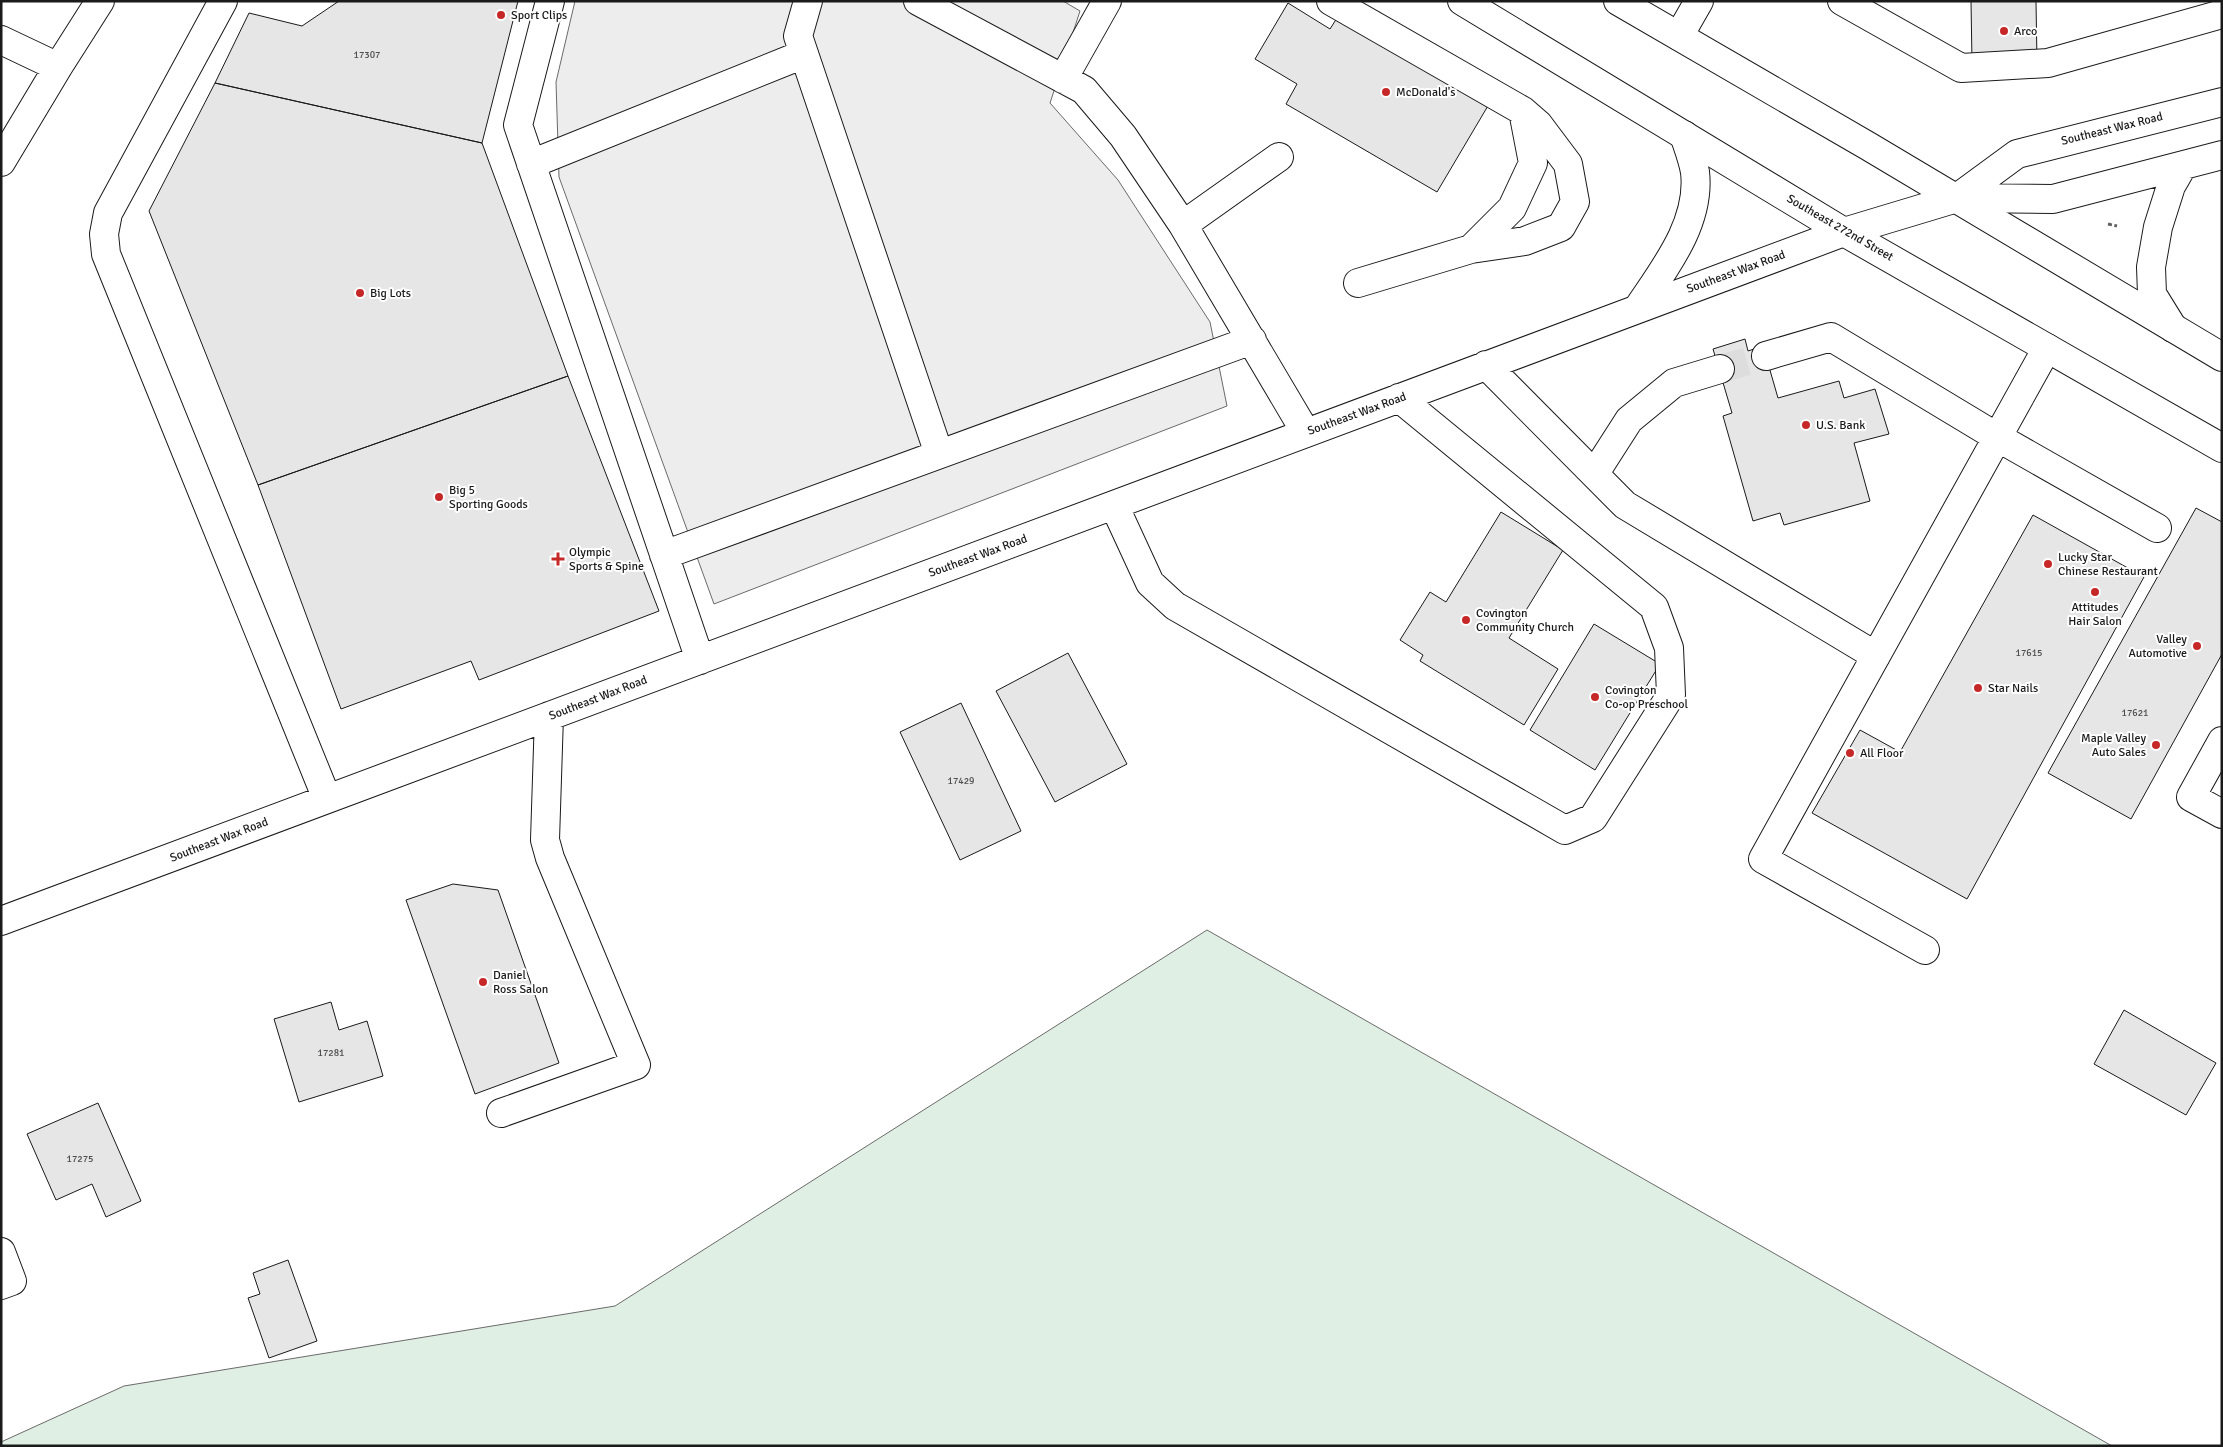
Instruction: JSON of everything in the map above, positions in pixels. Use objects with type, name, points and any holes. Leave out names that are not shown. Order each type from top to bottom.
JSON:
[{"type":"street","points":[[1,162],[100,1]]},
{"type":"street","points":[[223,1],[108,213],[104,234],[106,254],[327,800]]},
{"type":"street","points":[[550,1],[518,125],[700,660]]},
{"type":"street","points":[[808,1],[798,36],[939,454]]},
{"type":"street","points":[[918,1],[1084,90],[1123,136],[1183,225],[1306,433]]},
{"type":"street","points":[[1063,79],[1107,1]]},
{"type":"street","points":[[1330,1],[1523,111],[1538,124],[1568,164],[1575,202],[1561,227],[1525,241],[1472,249],[1358,283]]},
{"type":"street","name":"Southeast 272nd Street","points":[[1462,1],[1844,232],[2222,448]]},
{"type":"street","points":[[1618,1],[1957,198],[2222,357]]},
{"type":"street","points":[[1679,36],[1699,1]]},
{"type":"street","points":[[1842,1],[1961,68],[2048,63],[2222,14]]},
{"type":"street","points":[[1,40],[58,67]]},
{"type":"street","points":[[531,164],[804,54]]},
{"type":"street","name":"Southeast Wax Road","points":[[1957,198],[2017,154],[2222,102]]},
{"type":"street","points":[[1472,249],[1512,208],[1533,163],[1523,111]]},
{"type":"street","points":[[1638,308],[1675,253],[1687,226],[1694,200],[1695,173],[1684,135]]},
{"type":"street","name":"Southeast Wax Road","points":[[1,921],[1844,232],[1957,198],[2052,199],[2182,167],[2222,155]]},
{"type":"street","points":[[1183,225],[1279,158]]},
{"type":"street","points":[[2173,328],[2152,294],[2151,267],[2158,227],[2171,186],[2182,167]]},
{"type":"street","points":[[1766,356],[1831,337],[1997,437],[2157,528]]},
{"type":"street","points":[[664,555],[1252,340]]},
{"type":"street","points":[[1925,950],[1763,859],[2047,348]]},
{"type":"street","points":[[1486,366],[1625,505],[1876,656]]},
{"type":"street","points":[[1595,473],[1629,420],[1674,382],[1720,369]]},
{"type":"street","points":[[1114,505],[1150,583],[1175,606],[1565,830],[1593,818],[1671,695],[1669,648],[1654,607],[1399,398]]},
{"type":"street","points":[[501,1113],[636,1065],[550,858],[545,840],[550,716]]},
{"type":"street","points":[[2222,741],[2191,797],[2222,814]]},
{"type":"street","points":[[1,1252],[12,1281],[1,1285]]},
{"type":"green space","points":[[1207,930],[2112,1446],[1,1446],[1,1442],[124,1386],[615,1306]]},
{"type":"shaded area","points":[[575,1],[1063,1],[1080,11],[1050,103],[1118,180],[1210,322],[1227,406],[714,604],[559,177],[556,82]]},
{"type":"building","points":[[339,1],[518,1],[482,143],[215,83],[249,13],[302,26]]},
{"type":"building","name":"Arco","points":[[1971,1],[2036,1],[2037,62],[1972,63]]},
{"type":"building","name":"McDonald's","points":[[1288,3],[1330,29],[1337,18],[1492,99],[1437,192],[1286,104],[1297,84],[1255,59]]},
{"type":"building","name":"Big Lots","points":[[215,83],[482,143],[568,376],[258,485],[149,211]]},
{"type":"building","name":"U.S. Bank","points":[[1745,339],[1748,351],[1763,346],[1778,398],[1839,381],[1844,398],[1875,389],[1889,434],[1854,443],[1870,501],[1784,525],[1780,513],[1753,521],[1723,416],[1732,413],[1713,349]]},
{"type":"building","points":[[568,376],[659,611],[479,680],[471,661],[341,709],[258,485]]},
{"type":"building","points":[[2196,508],[2222,522],[2222,654],[2131,819],[2048,773]]},
{"type":"building","name":"Covington Community Church","points":[[1501,512],[1563,550],[1509,638],[1558,669],[1524,725],[1420,661],[1423,655],[1400,640],[1430,592],[1446,602]]},
{"type":"building","points":[[2033,515],[2144,577],[1967,899],[1812,813],[1860,730],[1900,752]]},
{"type":"building","name":"Covington Co-op Preschool","points":[[1594,624],[1660,664],[1595,770],[1530,730]]},
{"type":"building","points":[[1068,653],[1127,764],[1055,802],[996,691]]},
{"type":"building","points":[[961,703],[1021,831],[960,860],[900,732]]},
{"type":"building","name":"Daniel Ross Salon","points":[[453,884],[498,890],[559,1063],[475,1094],[406,900]]},
{"type":"building","points":[[331,1002],[339,1030],[367,1021],[383,1076],[299,1102],[274,1019]]},
{"type":"building","points":[[2124,1010],[2216,1063],[2186,1115],[2094,1064]]},
{"type":"building","points":[[98,1103],[141,1201],[106,1217],[92,1184],[56,1200],[27,1134]]},
{"type":"building","points":[[288,1260],[317,1341],[269,1358],[248,1298],[260,1294],[253,1273]]},
{"type":"tunnel","points":[[1720,369],[1766,356]]},
{"type":"place","name":"Sport Clips","points":[[501,15]]},
{"type":"place","name":"Arco","points":[[2004,31]]},
{"type":"place","name":"McDonald's","points":[[1386,92]]},
{"type":"place","name":"Big Lots","points":[[360,293]]},
{"type":"place","name":"U.S. Bank","points":[[1806,425]]},
{"type":"place","name":"Big 5 Sporting Goods","points":[[439,497]]},
{"type":"place","name":"Olympic Sports & Spine","points":[[558,559]]},
{"type":"place","name":"Lucky Star Chinese Restaurant","points":[[2048,564]]},
{"type":"place","name":"Attitudes Hair Salon","points":[[2095,592]]},
{"type":"place","name":"Covington Community Church","points":[[1466,620]]},
{"type":"place","name":"Valley Automotive","points":[[2197,646]]},
{"type":"place","name":"Star Nails","points":[[1978,688]]},
{"type":"place","name":"Covington Co-op Preschool","points":[[1595,697]]},
{"type":"place","name":"Maple Valley Auto Sales","points":[[2156,745]]},
{"type":"place","name":"All Floor","points":[[1850,753]]},
{"type":"place","name":"Daniel Ross Salon","points":[[483,982]]}]
